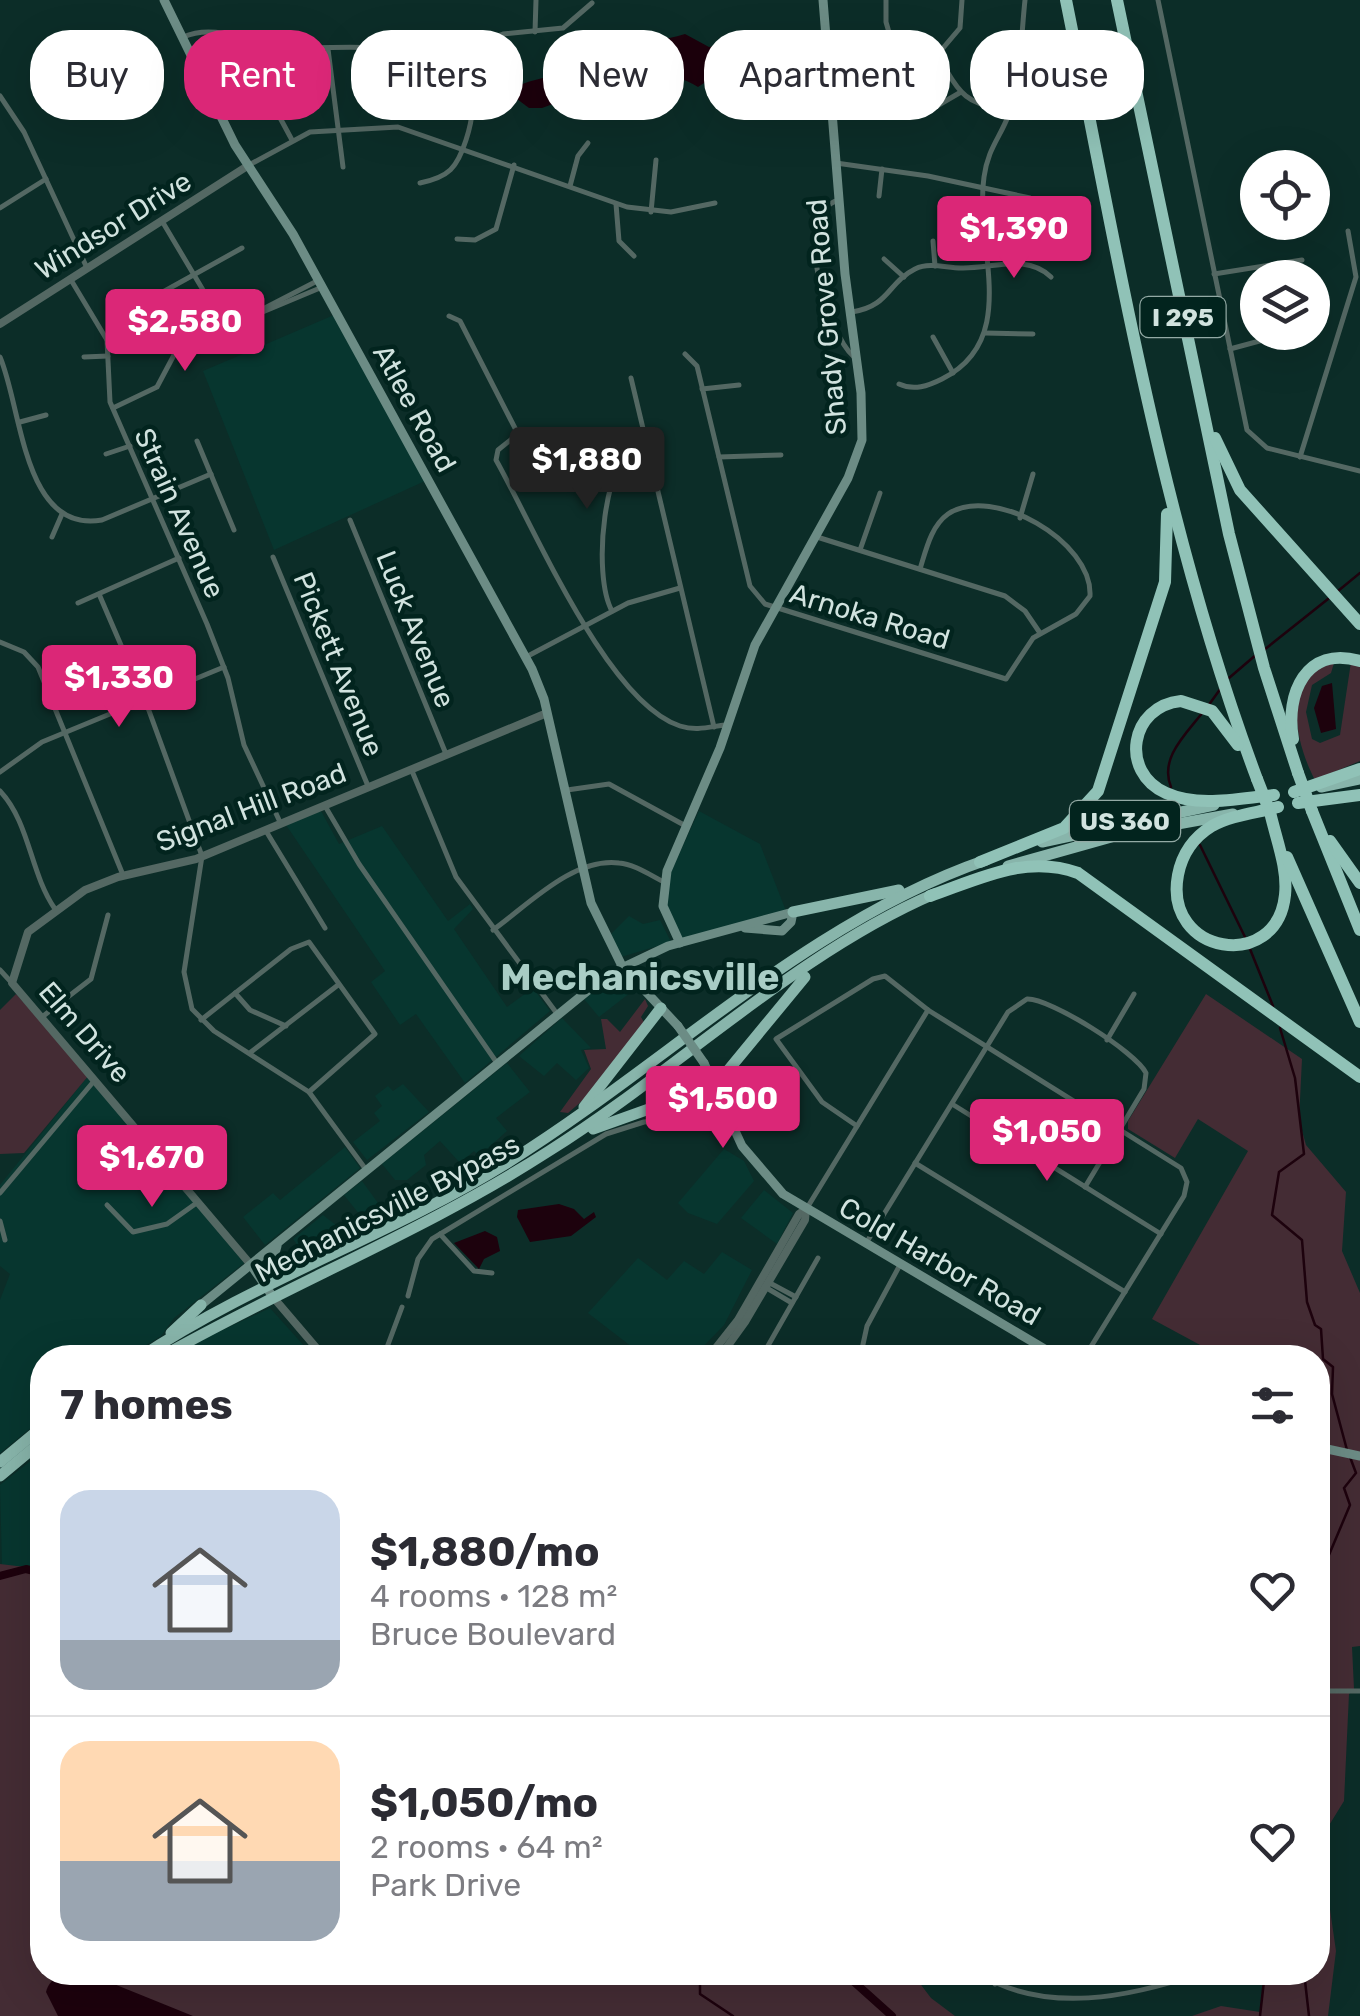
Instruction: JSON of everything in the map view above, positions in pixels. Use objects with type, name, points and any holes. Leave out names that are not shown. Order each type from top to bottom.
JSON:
[{"type":"highway","name":"I 295","points":[[1066,0],[1156,438],[1219,668],[1257,778],[1274,805]]},
{"type":"highway","name":"I 295","points":[[1117,0],[1193,367],[1254,634],[1297,769],[1360,930]]},
{"type":"highway","points":[[1193,367],[1231,476],[1360,624]]},
{"type":"highway","points":[[984,867],[1064,828],[1087,808],[1102,781],[1167,572],[1168,524],[1156,438]]},
{"type":"highway","points":[[1297,769],[1290,709],[1298,681],[1325,660],[1360,661]]},
{"type":"highway","points":[[1257,778],[1216,715],[1188,701],[1161,706],[1141,725],[1135,757],[1147,781],[1190,800],[1274,805]]},
{"type":"highway","points":[[1296,798],[1360,769]]},
{"type":"highway","name":"US 360","points":[[960,869],[1274,805],[1360,779]]},
{"type":"highway","points":[[1296,798],[1360,793]]},
{"type":"highway","points":[[1274,805],[1285,895],[1278,918],[1262,936],[1225,946],[1201,937],[1183,916],[1177,888],[1182,861],[1196,838],[1212,826],[1274,805]]},
{"type":"highway","points":[[1315,817],[1360,884]]},
{"type":"highway","points":[[1276,833],[1360,1022]]},
{"type":"highway","points":[[930,896],[1019,866],[1066,869],[1102,888],[1360,1077]]},
{"type":"highway","name":"Mechanicsville Bypass","points":[[269,1291],[420,1226],[524,1168],[874,924],[984,867]]},
{"type":"highway","points":[[792,912],[888,894],[960,869]]},
{"type":"highway","name":"Mechanicsville Bypass","points":[[167,1345],[431,1206],[528,1150],[842,928],[960,869]]},
{"type":"highway","points":[[524,1168],[607,1123],[716,1086],[810,972],[874,924]]},
{"type":"highway","points":[[528,1150],[592,1098],[662,1008]]},
{"type":"highway","points":[[159,1345],[201,1305]]},
{"type":"highway","points":[[0,1462],[30,1437]]},
{"type":"highway","points":[[0,1476],[30,1451]]},
{"type":"main road","name":"Atlee Road","points":[[164,0],[249,166],[321,284],[526,657],[547,713],[590,902],[622,966]]},
{"type":"main road","name":"Shady Grove Road","points":[[823,0],[826,30]]},
{"type":"main road","name":"Shady Grove Road","points":[[664,882],[728,725],[750,657],[860,448],[863,411],[849,312],[833,120]]},
{"type":"main road","points":[[664,882],[664,910],[680,943]]},
{"type":"main road","points":[[201,1305],[622,966],[680,943],[792,912]]},
{"type":"main road","points":[[737,927],[773,932],[786,928],[792,912]]},
{"type":"main road","points":[[773,932],[780,925],[779,916]]},
{"type":"main road","name":"Cold Harbor Road","points":[[622,966],[678,1026],[704,1063],[750,1159],[783,1194],[806,1210],[868,1240],[1039,1345]]},
{"type":"main road","points":[[269,1291],[269,1262],[279,1242]]},
{"type":"main road","name":"Elm Drive","points":[[251,1265],[269,1291]]},
{"type":"main road","points":[[1330,1450],[1360,1456]]},
{"type":"street","points":[[535,32],[536,0]]},
{"type":"street","points":[[886,0],[888,30]]},
{"type":"street","points":[[950,40],[960,28],[962,0]]},
{"type":"street","points":[[1021,30],[1025,0]]},
{"type":"street","points":[[1158,0],[1249,434],[1262,446],[1360,471]]},
{"type":"street","points":[[523,34],[571,24],[592,3]]},
{"type":"street","points":[[331,72],[343,167]]},
{"type":"street","points":[[950,74],[961,92],[970,98]]},
{"type":"street","points":[[950,98],[961,92]]},
{"type":"street","points":[[0,96],[46,180],[87,268]]},
{"type":"street","points":[[281,120],[292,140]]},
{"type":"street","points":[[420,183],[448,175],[464,147],[471,120]]},
{"type":"street","points":[[898,384],[917,388],[953,373],[974,357],[985,333],[991,296],[982,188],[989,148],[1005,120]]},
{"type":"street","points":[[249,166],[292,140],[338,127],[398,127],[464,147],[616,204],[652,212],[681,211],[716,203]]},
{"type":"street","points":[[570,186],[578,156],[588,144]]},
{"type":"street","points":[[652,212],[656,160]]},
{"type":"street","points":[[836,164],[982,188],[1030,198],[1040,205]]},
{"type":"street","points":[[457,239],[475,240],[496,228],[514,165]]},
{"type":"street","name":"Windsor Drive","points":[[0,324],[249,166]]},
{"type":"street","points":[[880,196],[882,169]]},
{"type":"street","points":[[0,208],[46,180]]},
{"type":"street","points":[[839,200],[825,206],[820,215],[817,273],[826,310],[856,358]]},
{"type":"street","points":[[616,204],[614,223],[618,241],[634,256]]},
{"type":"street","points":[[162,221],[225,327]]},
{"type":"street","points":[[1300,456],[1356,277],[1348,231]]},
{"type":"street","points":[[933,241],[935,266]]},
{"type":"street","points":[[107,340],[131,322],[149,300],[194,271],[242,248]]},
{"type":"street","points":[[884,259],[904,277]]},
{"type":"street","points":[[849,312],[880,304],[904,277],[921,267],[1021,264],[1052,277]]},
{"type":"street","points":[[1214,274],[1240,270]]},
{"type":"street","name":"Strain Avenue","points":[[70,279],[107,340],[106,385],[113,408],[224,667],[244,745],[280,822]]},
{"type":"street","points":[[113,408],[156,386],[184,347],[321,284]]},
{"type":"street","points":[[449,316],[460,321],[518,434],[498,450],[496,460],[614,671],[642,702],[683,727],[728,725]]},
{"type":"street","points":[[985,333],[1032,334]]},
{"type":"street","points":[[933,337],[953,373]]},
{"type":"street","points":[[1230,350],[1240,347]]},
{"type":"street","name":"Arnoka Road","points":[[684,354],[696,362],[750,586],[758,600],[773,608],[1008,678],[1020,653],[1040,633]]},
{"type":"street","points":[[84,357],[108,356]]},
{"type":"street","points":[[0,357],[39,488],[62,514],[94,522],[211,474]]},
{"type":"street","points":[[631,378],[714,726]]},
{"type":"street","points":[[702,389],[739,385]]},
{"type":"street","points":[[20,422],[46,415]]},
{"type":"street","points":[[612,611],[606,585],[606,500],[622,454],[642,433]]},
{"type":"street","points":[[197,441],[234,530]]},
{"type":"street","points":[[106,454],[130,446]]},
{"type":"street","points":[[719,458],[781,454]]},
{"type":"street","points":[[1020,518],[1033,474]]},
{"type":"street","points":[[860,550],[880,493]]},
{"type":"street","points":[[814,536],[1005,596],[1025,611],[1040,633],[1080,611],[1090,596],[1090,585],[1065,541],[1020,518],[976,507],[952,512],[936,528],[920,569]]},
{"type":"street","points":[[52,536],[62,514]]},
{"type":"street","name":"Luck Avenue","points":[[350,520],[446,754]]},
{"type":"street","name":"Pickett Avenue","points":[[273,557],[368,786]]},
{"type":"street","points":[[78,603],[178,558]]},
{"type":"street","points":[[526,657],[612,611],[680,588]]},
{"type":"street","points":[[100,594],[202,856],[184,972],[189,1002],[201,1020],[310,1092],[367,1170]]},
{"type":"street","points":[[0,642],[20,649],[34,662],[124,876]]},
{"type":"street","points":[[0,772],[18,755],[224,667]]},
{"type":"street","name":"Signal Hill Road","points":[[12,983],[25,936],[55,909],[96,884],[202,856],[547,713]]},
{"type":"street","points":[[411,768],[450,865],[493,930],[558,1015]]},
{"type":"street","points":[[564,790],[609,784],[686,826]]},
{"type":"street","points":[[0,791],[15,809],[38,884],[55,909]]},
{"type":"street","points":[[324,804],[359,864],[497,1064]]},
{"type":"street","points":[[264,828],[325,928]]},
{"type":"street","points":[[493,930],[581,870],[620,862],[664,882]]},
{"type":"street","points":[[42,1017],[91,979],[108,914]]},
{"type":"street","points":[[201,1020],[307,941],[375,1034],[310,1092]]},
{"type":"street","name":"Elm Drive","points":[[0,970],[251,1265]]},
{"type":"street","points":[[857,1126],[822,1102],[777,1036],[886,976],[928,1010],[1180,1168],[1187,1186],[1178,1206],[1092,1345]]},
{"type":"street","points":[[251,1052],[338,986]]},
{"type":"street","points":[[236,993],[258,1015],[286,1026]]},
{"type":"street","points":[[1107,1040],[1134,994]]},
{"type":"street","points":[[868,1240],[1012,1008],[1032,998],[1134,1057],[1146,1073],[1134,1106],[1085,1186]]},
{"type":"street","points":[[727,1345],[928,1010]]},
{"type":"street","points":[[0,1192],[97,1080]]},
{"type":"street","points":[[952,1104],[1161,1234]]},
{"type":"street","points":[[408,1296],[420,1253],[440,1234],[606,1134],[644,1122],[727,1112]]},
{"type":"street","points":[[915,1162],[1125,1292]]},
{"type":"street","points":[[107,1206],[133,1232],[168,1224],[198,1202]]},
{"type":"street","points":[[0,1220],[5,1240]]},
{"type":"street","points":[[440,1234],[474,1271],[492,1273]]},
{"type":"street","points":[[768,1345],[818,1258]]},
{"type":"street","points":[[863,1345],[867,1326],[903,1261]]},
{"type":"street","points":[[764,1283],[794,1300]]},
{"type":"street","points":[[719,1345],[764,1283]]},
{"type":"street","name":"Elm Drive","points":[[269,1291],[314,1345]]},
{"type":"street","points":[[388,1345],[402,1308]]},
{"type":"street","points":[[1330,1691],[1360,1691]]},
{"type":"street","points":[[998,1985],[1035,1996],[1091,2000],[1164,1985]]},
{"type":"shaded area","points":[[684,34],[704,44],[704,83],[698,87],[684,80]]},
{"type":"shaded area","points":[[543,78],[543,108],[529,108],[523,104],[523,84]]},
{"type":"shaded area","points":[[334,315],[425,481],[274,550],[203,371]]},
{"type":"shaded area","points":[[1351,662],[1360,665],[1360,761],[1315,780],[1297,726],[1299,697],[1312,673],[1334,663],[1331,673],[1312,685],[1306,712],[1312,739],[1320,743],[1340,735]]},
{"type":"shaded area","points":[[1332,683],[1336,729],[1321,733],[1314,708],[1322,686]]},
{"type":"shaded area","points":[[321,811],[339,844],[382,826],[448,921],[470,904],[473,909],[454,929],[507,1007],[533,988],[550,1011],[465,1083],[416,1014],[400,1025],[371,982],[385,971],[284,822]]},
{"type":"shaded area","points":[[699,811],[760,844],[786,911],[683,940],[665,903],[668,878]]},
{"type":"shaded area","points":[[629,916],[643,924],[660,920],[671,942],[621,957],[610,935]]},
{"type":"shaded area","points":[[602,984],[631,985],[635,989],[599,1017],[584,999]]},
{"type":"shaded area","points":[[16,994],[89,1075],[24,1153],[0,1154],[0,1010]]},
{"type":"shaded area","points":[[1206,994],[1302,1059],[1299,1120],[1306,1145],[1346,1192],[1342,1251],[1360,1293],[1360,1646],[1352,1647],[1354,1689],[1349,1694],[1344,1801],[1330,1824],[1330,1345],[1200,1345],[1152,1319],[1248,1151],[1198,1119],[1175,1158],[1128,1129],[1128,1121]]},
{"type":"shaded area","points":[[645,999],[648,1006],[641,1017],[645,1024],[589,1095],[568,1113],[560,1112],[591,1069],[584,1050],[606,1049],[601,1019],[607,1019],[620,1032]]},
{"type":"shaded area","points":[[562,1018],[591,1048],[581,1050],[589,1068],[576,1080],[557,1063],[544,1076],[519,1056]]},
{"type":"shaded area","points":[[507,1063],[530,1092],[496,1118],[507,1131],[479,1156],[474,1151],[460,1163],[440,1141],[424,1155],[426,1165],[407,1180],[395,1180],[382,1164]]},
{"type":"shaded area","points":[[89,1075],[244,1263],[146,1345],[30,1345],[30,1429],[0,1453],[0,1300],[10,1274],[0,1266],[0,1185]]},
{"type":"shaded area","points":[[403,1084],[429,1112],[367,1160],[353,1142],[380,1121],[374,1113],[382,1106],[375,1096],[388,1086],[393,1091]]},
{"type":"shaded area","points":[[345,1147],[360,1168],[265,1245],[243,1217],[273,1193],[280,1200]]},
{"type":"shaded area","points":[[724,1149],[744,1161],[754,1181],[717,1224],[688,1213],[678,1203]]},
{"type":"shaded area","points":[[362,1181],[383,1210],[364,1220],[344,1195]]},
{"type":"shaded area","points":[[764,1190],[793,1213],[777,1244],[741,1218]]},
{"type":"shaded area","points":[[559,1204],[574,1209],[584,1219],[594,1212],[596,1217],[571,1236],[530,1242],[517,1217],[518,1210]]},
{"type":"shaded area","points":[[323,1215],[337,1226],[337,1238],[301,1250],[293,1239]]},
{"type":"shaded area","points":[[485,1231],[497,1237],[500,1251],[484,1259],[479,1269],[454,1243]]},
{"type":"shaded area","points":[[722,1252],[752,1270],[724,1325],[705,1345],[629,1345],[588,1313],[638,1258],[667,1280],[684,1261],[704,1274]]},
{"type":"shaded area","points":[[270,1308],[303,1345],[194,1345]]},
{"type":"shaded area","points":[[30,1461],[30,1568],[2,1565],[0,1485]]},
{"type":"shaded area","points":[[0,1564],[30,1568],[30,1985],[921,1985],[955,2016],[0,2016]]},
{"type":"shaded area","points":[[1330,1909],[1336,1951],[1328,2016],[1192,2016],[1221,2006],[1260,2012],[1263,1985],[1330,1985]]},
{"type":"shaded area","points":[[116,1985],[193,2016],[58,2016],[46,1992],[48,1987]]},
{"type":"waterway","points":[[1338,591],[1360,573]]},
{"type":"waterway","points":[[1264,650],[1328,599]]},
{"type":"waterway","points":[[1229,678],[1257,654]]},
{"type":"waterway","points":[[1208,706],[1221,688]]},
{"type":"waterway","points":[[1171,787],[1171,756],[1203,712]]},
{"type":"waterway","points":[[1200,845],[1245,937]]},
{"type":"waterway","points":[[1250,949],[1273,1006]]},
{"type":"waterway","points":[[1280,1028],[1295,1078],[1304,1154],[1279,1172],[1272,1215],[1302,1240],[1307,1302],[1315,1325],[1321,1329],[1322,1345]]},
{"type":"waterway","points":[[1330,1365],[1332,1394],[1347,1450]]},
{"type":"waterway","points":[[1330,1552],[1350,1505],[1344,1488],[1356,1473],[1350,1457]]},
{"type":"waterway","points":[[0,1576],[30,1570]]},
{"type":"waterway","points":[[700,1985],[700,1994],[733,2016]]},
{"type":"waterway","points":[[857,1985],[892,2016]]},
{"type":"waterway","points":[[1260,2016],[1264,1985]]},
{"type":"waterway","points":[[1305,1985],[1309,2016]]},
{"type":"district","name":"Mechanicsville","points":[[640,977]]}]
